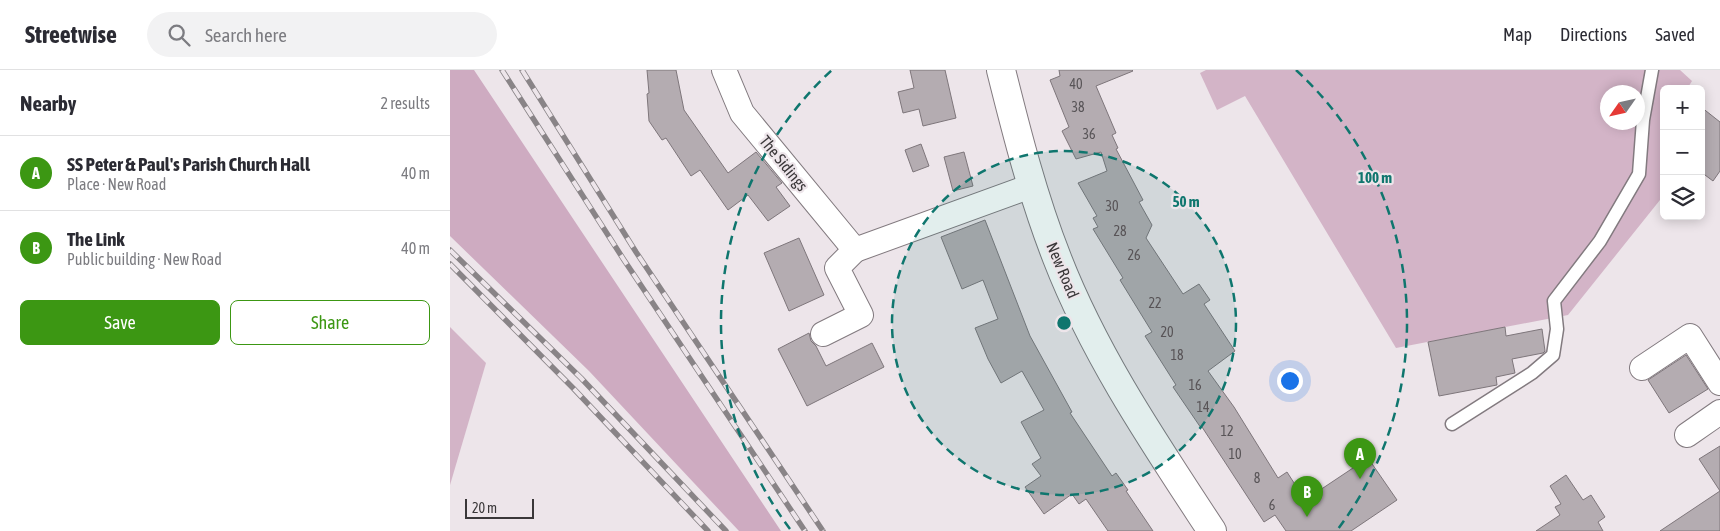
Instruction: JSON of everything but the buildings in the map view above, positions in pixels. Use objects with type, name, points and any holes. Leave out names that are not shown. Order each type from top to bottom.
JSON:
[{"type":"main road","name":"New Road","points":[[1001,70],[1031,186],[1057,259],[1103,355],[1138,418],[1212,531]]},
{"type":"street","name":"The Sidings","points":[[724,70],[742,113],[855,250]]},
{"type":"street","points":[[823,334],[860,315],[837,268],[855,250],[1031,186]]},
{"type":"street","points":[[1642,368],[1690,336],[1720,383]]},
{"type":"street","points":[[1687,435],[1720,412]]},
{"type":"lane","points":[[1452,424],[1532,372],[1553,355],[1557,329],[1554,301],[1600,241],[1639,174],[1643,120],[1652,70]]},
{"type":"shaded area","points":[[450,70],[474,70],[781,531],[739,531],[589,371],[450,236]]},
{"type":"shaded area","points":[[1206,70],[1680,70],[1692,81],[1690,85],[1660,85],[1660,200],[1568,315],[1396,348],[1245,96],[1217,110],[1200,73]]},
{"type":"shaded area","points":[[450,327],[486,363],[450,485]]},
{"type":"railway","points":[[502,70],[624,260],[805,531]]},
{"type":"railway","points":[[522,70],[636,252],[823,531]]},
{"type":"railway","points":[[450,250],[581,378],[726,531]]},
{"type":"railway","points":[[450,264],[573,388],[708,531]]},
{"type":"place","name":"SS Peter & Paul's Parish Church Hall","points":[[1360,479]]},
{"type":"place","name":"The Link","points":[[1307,517]]}]
